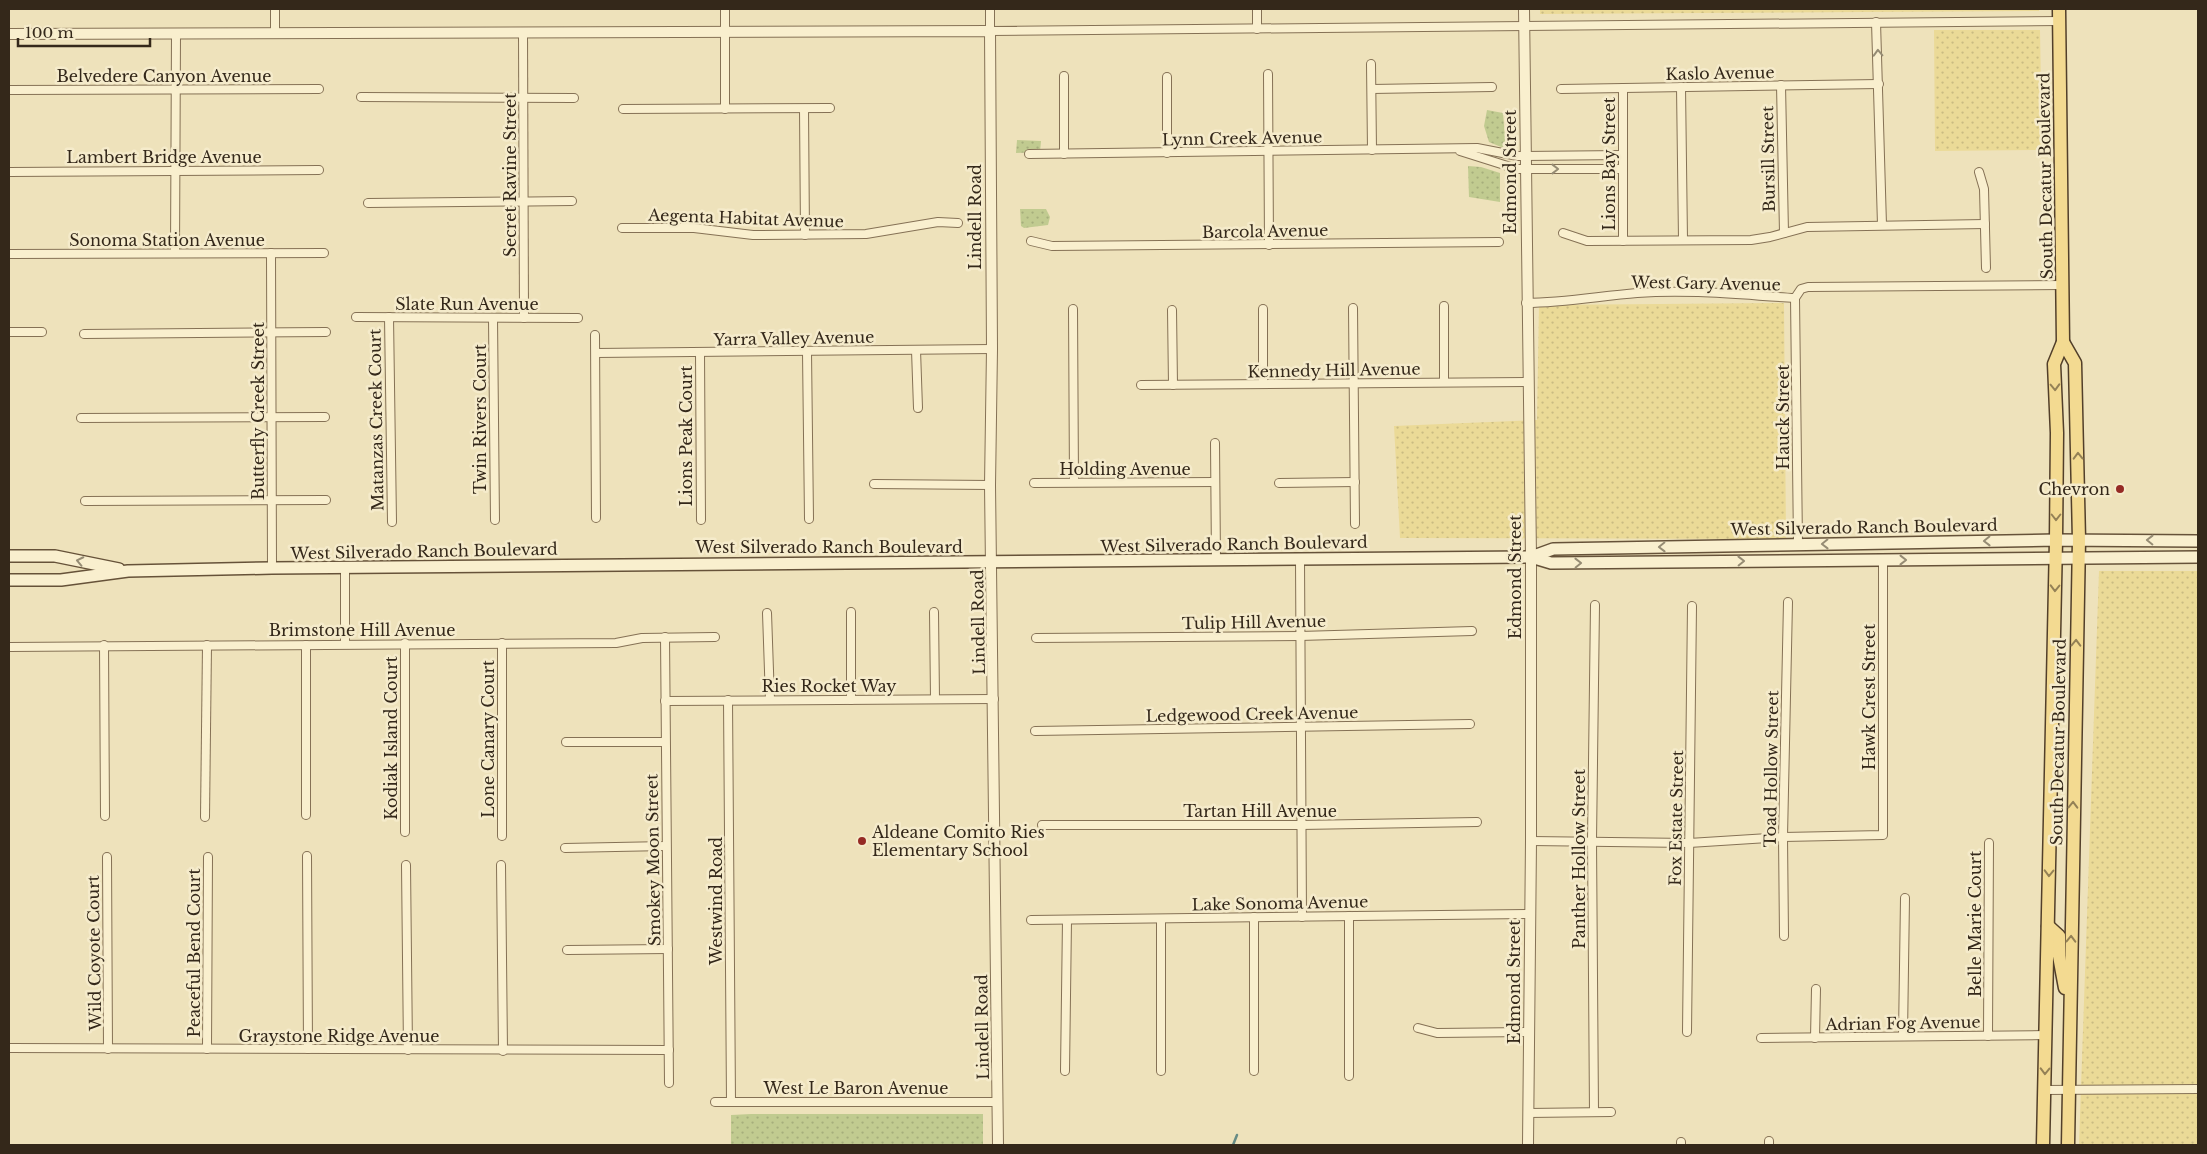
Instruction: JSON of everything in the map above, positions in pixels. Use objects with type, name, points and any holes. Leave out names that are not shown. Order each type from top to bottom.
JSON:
[{"type":"main road","name":"South Decatur Boulevard","points":[[2043,1145],[2056,540],[2057,433],[2054,364],[2062,342],[2060,15]]},
{"type":"main road","name":"South Decatur Boulevard","points":[[2062,342],[2075,364],[2079,540],[2068,1145]]},
{"type":"main road","name":"West Silverado Ranch Boulevard","points":[[9,580],[61,580],[128,571],[272,568],[1300,560],[1531,556],[1553,549],[2056,540],[2198,541]]},
{"type":"main road","name":"West Silverado Ranch Boulevard","points":[[9,556],[55,556],[128,571]]},
{"type":"main road","name":"West Silverado Ranch Boulevard","points":[[1531,556],[1551,564],[2198,557]]},
{"type":"main road","points":[[2048,926],[2059,936],[2059,956],[2070,1013]]},
{"type":"street","points":[[274,34],[275,9]]},
{"type":"street","points":[[725,9],[725,109]]},
{"type":"street","name":"Lindell Road","points":[[990,9],[992,349],[990,485],[998,1145]]},
{"type":"street","points":[[1257,9],[1258,29]]},
{"type":"street","name":"Edmond Street","points":[[1524,9],[1527,382],[1531,556],[1528,1145]]},
{"type":"street","points":[[9,34],[1258,29],[1876,22],[2060,15]]},
{"type":"street","points":[[1876,22],[1882,225]]},
{"type":"street","name":"Secret Ravine Street","points":[[523,33],[524,318]]},
{"type":"street","points":[[175,253],[176,34]]},
{"type":"street","points":[[1372,64],[1372,150]]},
{"type":"street","points":[[1268,74],[1269,244]]},
{"type":"street","points":[[1064,76],[1064,154]]},
{"type":"street","points":[[1167,76],[1167,153]]},
{"type":"street","name":"Kaslo Avenue","points":[[1561,89],[1879,84]]},
{"type":"street","name":"Bursill Street","points":[[1780,85],[1784,233]]},
{"type":"street","points":[[1372,89],[1492,87]]},
{"type":"street","points":[[1681,87],[1683,240]]},
{"type":"street","name":"Lions Bay Street","points":[[1623,88],[1623,240]]},
{"type":"street","name":"Belvedere Canyon Avenue","points":[[9,90],[319,89]]},
{"type":"street","points":[[361,97],[574,98]]},
{"type":"street","points":[[804,108],[805,235]]},
{"type":"street","points":[[623,109],[830,108]]},
{"type":"street","name":"Lynn Creek Avenue","points":[[1028,154],[1484,148],[1511,155],[1525,156],[1623,155]]},
{"type":"street","name":"Lynn Creek Avenue","points":[[1455,149],[1502,165],[1526,169],[1623,169]]},
{"type":"street","name":"Lambert Bridge Avenue","points":[[9,172],[319,170]]},
{"type":"street","points":[[1980,172],[1984,189],[1986,268]]},
{"type":"street","points":[[368,203],[572,202]]},
{"type":"street","name":"Aegenta Habitat Avenue","points":[[622,228],[694,228],[753,235],[805,235],[866,234],[938,222],[958,223]]},
{"type":"street","points":[[1563,233],[1587,241],[1751,240],[1807,227],[1985,224]]},
{"type":"street","name":"Barcola Avenue","points":[[1031,241],[1052,246],[1499,242]]},
{"type":"street","name":"Butterfly Creek Street","points":[[271,253],[272,568]]},
{"type":"street","name":"Sonoma Station Avenue","points":[[9,254],[324,253]]},
{"type":"street","name":"West Gary Avenue","points":[[1526,303],[1552,303],[1638,293],[1797,295],[1808,287],[2062,285]]},
{"type":"street","name":"Hauck Street","points":[[1797,295],[1798,544]]},
{"type":"street","points":[[1444,306],[1444,382]]},
{"type":"street","points":[[1353,308],[1355,524]]},
{"type":"street","points":[[1263,309],[1264,384]]},
{"type":"street","points":[[1073,310],[1074,482]]},
{"type":"street","points":[[1172,310],[1173,385]]},
{"type":"street","name":"Slate Run Avenue","points":[[356,317],[578,318]]},
{"type":"street","name":"Matanzas Creek Court","points":[[388,317],[392,522]]},
{"type":"street","name":"Twin Rivers Court","points":[[493,318],[495,520]]},
{"type":"street","points":[[9,332],[42,332]]},
{"type":"street","points":[[84,334],[326,332]]},
{"type":"street","points":[[595,335],[596,518]]},
{"type":"street","name":"Yarra Valley Avenue","points":[[596,353],[992,349]]},
{"type":"street","points":[[916,350],[918,408]]},
{"type":"street","name":"Lions Peak Court","points":[[700,352],[701,520]]},
{"type":"street","points":[[807,352],[808,519]]},
{"type":"street","name":"Kennedy Hill Avenue","points":[[1141,385],[1527,382]]},
{"type":"street","points":[[81,418],[326,416]]},
{"type":"street","points":[[1215,442],[1216,560]]},
{"type":"street","name":"Holding Avenue","points":[[1034,483],[1215,482]]},
{"type":"street","points":[[1279,483],[1354,482]]},
{"type":"street","points":[[874,484],[990,485]]},
{"type":"street","points":[[85,501],[326,500]]},
{"type":"street","points":[[1300,560],[1302,917]]},
{"type":"street","name":"Hawk Crest Street","points":[[1783,837],[1883,835],[1883,560]]},
{"type":"street","points":[[345,568],[345,644]]},
{"type":"street","name":"Toad Hollow Street","points":[[1784,936],[1783,837],[1788,602]]},
{"type":"street","name":"Panther Hollow Street","points":[[1594,1112],[1592,841],[1595,605]]},
{"type":"street","name":"Fox Estate Street","points":[[1687,1032],[1692,606]]},
{"type":"street","points":[[851,612],[851,700]]},
{"type":"street","points":[[934,612],[935,699]]},
{"type":"street","points":[[767,613],[770,700]]},
{"type":"street","name":"Tulip Hill Avenue","points":[[1036,638],[1300,636],[1472,631]]},
{"type":"street","name":"Smokey Moon Street","points":[[665,637],[669,1083]]},
{"type":"street","name":"Brimstone Hill Avenue","points":[[9,647],[616,642],[642,638],[716,637]]},
{"type":"street","name":"Kodiak Island Court","points":[[405,643],[405,832]]},
{"type":"street","name":"Lone Canary Court","points":[[502,643],[502,836]]},
{"type":"street","points":[[104,645],[105,816]]},
{"type":"street","points":[[205,817],[207,645]]},
{"type":"street","points":[[306,645],[306,815]]},
{"type":"street","name":"Ries Rocket Way","points":[[665,701],[994,699]]},
{"type":"street","name":"Westwind Road","points":[[728,700],[732,1102]]},
{"type":"street","name":"Ledgewood Creek Avenue","points":[[1035,731],[1470,724]]},
{"type":"street","points":[[566,742],[665,742]]},
{"type":"street","name":"Tartan Hill Avenue","points":[[1042,825],[1302,825],[1477,822]]},
{"type":"street","points":[[1531,841],[1689,843],[1783,837]]},
{"type":"street","name":"Belle Marie Court","points":[[1988,1036],[1989,843]]},
{"type":"street","points":[[566,848],[666,846]]},
{"type":"street","points":[[307,856],[308,1048]]},
{"type":"street","name":"Wild Coyote Court","points":[[107,857],[108,1049]]},
{"type":"street","name":"Peaceful Bend Court","points":[[207,1048],[208,857]]},
{"type":"street","points":[[406,865],[408,1050]]},
{"type":"street","points":[[501,865],[503,1051]]},
{"type":"street","points":[[1903,1036],[1905,898]]},
{"type":"street","name":"Lake Sonoma Avenue","points":[[1031,920],[1529,914]]},
{"type":"street","points":[[1349,916],[1349,1076]]},
{"type":"street","points":[[1254,917],[1254,1071]]},
{"type":"street","points":[[1161,919],[1161,1071]]},
{"type":"street","points":[[1066,1071],[1067,920]]},
{"type":"street","points":[[567,950],[668,949]]},
{"type":"street","points":[[1815,1038],[1816,989]]},
{"type":"street","points":[[1418,1028],[1437,1033],[1529,1032]]},
{"type":"street","name":"Adrian Fog Avenue","points":[[1761,1038],[2046,1035]]},
{"type":"street","name":"Graystone Ridge Avenue","points":[[9,1048],[308,1048],[503,1051],[669,1050]]},
{"type":"street","points":[[2044,1090],[2198,1089]]},
{"type":"street","name":"West Le Baron Avenue","points":[[715,1102],[998,1102]]},
{"type":"street","points":[[1528,1112],[1611,1112]]},
{"type":"sand","points":[[1540,9],[2039,9],[2039,11],[1540,14]]},
{"type":"sand","points":[[1934,30],[2040,30],[2042,150],[1935,151]]},
{"type":"sand","points":[[1784,303],[1786,539],[1400,538],[1394,426],[1537,420],[1539,305]]},
{"type":"sand","points":[[2099,571],[2198,571],[2198,1145],[2079,1145]]},
{"type":"green space","points":[[1487,110],[1503,113],[1506,149],[1489,142],[1484,126]]},
{"type":"green space","points":[[1017,140],[1041,141],[1040,152],[1016,153]]},
{"type":"green space","points":[[1468,166],[1481,167],[1500,173],[1500,202],[1469,197]]},
{"type":"green space","points":[[1020,209],[1046,209],[1050,217],[1048,225],[1024,228],[1021,226]]},
{"type":"green space","points":[[983,1114],[983,1145],[731,1145],[731,1115]]},
{"type":"waterway","points":[[1233,1145],[1237,1135]]},
{"type":"place","name":"Chevron","points":[[2120,489]]},
{"type":"place","name":"Aldeane Comito Ries Elementary School","points":[[862,841]]}]
